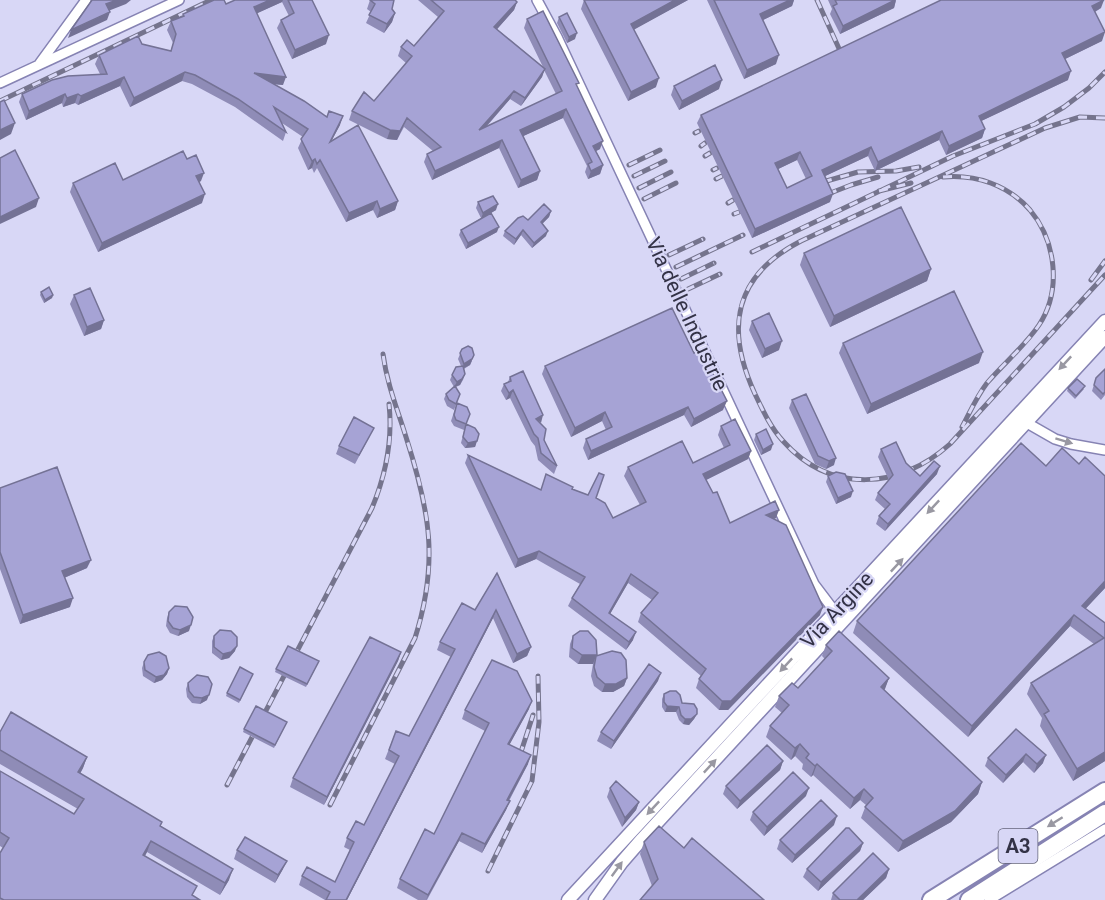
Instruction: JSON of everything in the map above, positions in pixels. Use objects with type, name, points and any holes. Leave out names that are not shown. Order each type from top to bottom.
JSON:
[{"type":"highway","name":"A3","points":[[931,900],[1105,791]]},
{"type":"highway","name":"A3","points":[[969,900],[1105,813]]},
{"type":"street","points":[[39,65],[86,0]]},
{"type":"street","points":[[0,83],[179,0]]},
{"type":"street","name":"Via delle Industrie","points":[[537,0],[572,69],[814,584],[839,618]]},
{"type":"street","name":"Via Argine","points":[[595,900],[622,862],[642,839],[839,618],[1022,419],[1105,321]]},
{"type":"street","name":"Via Argine","points":[[1022,419],[1105,337]]},
{"type":"street","points":[[1022,419],[1055,439],[1105,450]]},
{"type":"street","name":"Via Argine","points":[[568,900],[839,618]]},
{"type":"street","points":[[989,900],[1105,829]]},
{"type":"building","points":[[92,0],[117,0],[106,4],[110,12],[71,30]]},
{"type":"building","points":[[214,0],[224,0],[226,4],[235,0],[270,0],[254,7],[286,77],[254,73],[304,101],[327,117],[329,111],[343,116],[330,142],[358,125],[398,201],[380,209],[377,201],[349,213],[320,160],[317,164],[315,159],[312,161],[301,139],[308,129],[274,107],[286,132],[238,99],[195,75],[185,72],[134,98],[124,77],[81,96],[78,94],[67,98],[65,94],[29,111],[22,94],[52,80],[68,76],[107,74],[99,55],[138,36],[142,44],[171,51],[176,34],[171,21]]},
{"type":"building","points":[[288,0],[312,0],[329,35],[295,50],[281,20],[294,13]]},
{"type":"building","points":[[370,0],[394,0],[392,9],[395,13],[387,24],[369,15],[375,4]]},
{"type":"building","points":[[431,0],[515,0],[517,2],[494,27],[545,69],[525,98],[514,91],[479,130],[562,91],[527,19],[543,11],[579,83],[576,84],[603,141],[593,146],[603,165],[591,171],[588,164],[592,162],[566,109],[520,130],[540,171],[521,180],[502,140],[435,171],[427,154],[441,147],[407,118],[400,131],[390,130],[352,111],[364,92],[374,101],[412,56],[401,47],[407,40],[414,46],[444,11]]},
{"type":"building","points":[[584,0],[675,0],[631,24],[659,78],[631,92]]},
{"type":"building","points":[[714,0],[790,0],[760,14],[779,55],[747,70]]},
{"type":"building","points":[[835,0],[895,0],[843,26],[833,6],[837,4]]},
{"type":"building","points":[[941,0],[1104,0],[1092,6],[1105,32],[1062,53],[1071,71],[979,116],[985,129],[949,146],[942,131],[878,162],[871,147],[822,170],[833,194],[755,229],[701,115]],"holes":[[[800,152],[812,176],[787,188],[775,163]]]},
{"type":"building","points":[[567,13],[577,33],[569,37],[559,17]]},
{"type":"building","points":[[715,65],[722,80],[682,101],[674,86]]},
{"type":"building","points":[[4,100],[15,123],[0,130],[0,102]]},
{"type":"building","points":[[15,150],[39,198],[0,217],[0,158]]},
{"type":"building","points":[[183,151],[187,159],[196,155],[204,173],[196,176],[205,194],[102,243],[73,183],[115,163],[123,180]]},
{"type":"building","points":[[493,196],[498,204],[483,213],[478,202]]},
{"type":"building","points":[[544,204],[551,211],[541,222],[548,231],[534,243],[523,230],[516,239],[505,231],[518,218],[523,216],[528,220]]},
{"type":"building","points":[[901,207],[931,269],[834,316],[804,253]]},
{"type":"building","points":[[491,213],[499,227],[468,243],[461,230]]},
{"type":"building","points":[[49,287],[53,295],[45,300],[41,292]]},
{"type":"building","points":[[90,288],[104,320],[87,327],[74,295]]},
{"type":"building","points":[[954,291],[983,352],[871,404],[843,343]]},
{"type":"building","points":[[672,308],[694,353],[701,350],[727,401],[694,419],[688,407],[591,451],[586,439],[612,427],[605,412],[575,428],[545,366]]},
{"type":"building","points":[[769,313],[782,341],[765,349],[752,321]]},
{"type":"building","points":[[468,346],[472,348],[474,355],[464,364],[460,353]]},
{"type":"building","points":[[463,366],[465,374],[457,382],[452,375],[456,367]]},
{"type":"building","points":[[1105,369],[1105,392],[1103,394],[1094,385],[1096,378]]},
{"type":"building","points":[[523,371],[543,415],[536,419],[546,429],[544,440],[557,466],[541,453],[538,438],[513,390],[509,393],[504,384],[511,381],[510,377]]},
{"type":"building","points":[[1077,379],[1085,386],[1076,396],[1068,388]]},
{"type":"building","points":[[455,386],[460,394],[456,404],[449,400],[446,394]]},
{"type":"building","points":[[806,394],[836,458],[829,461],[818,456],[792,400]]},
{"type":"building","points":[[457,403],[467,407],[470,414],[466,424],[456,420],[454,415]]},
{"type":"building","points":[[354,417],[374,428],[359,455],[339,446]]},
{"type":"building","points":[[735,419],[751,451],[703,474],[713,493],[717,492],[730,523],[775,501],[779,510],[766,515],[786,525],[823,607],[731,701],[722,701],[699,679],[706,669],[641,613],[658,593],[631,574],[609,613],[636,632],[629,642],[572,598],[585,577],[539,551],[518,559],[468,455],[541,490],[546,474],[588,495],[599,473],[604,475],[596,498],[605,503],[613,518],[646,502],[628,467],[682,441],[693,463],[730,445],[721,426]]},
{"type":"building","points":[[466,424],[475,428],[479,434],[477,441],[468,443],[463,437]]},
{"type":"building","points":[[766,429],[773,444],[763,450],[756,434]]},
{"type":"building","points":[[896,442],[906,463],[920,476],[934,461],[940,466],[888,524],[879,516],[890,504],[878,493],[893,475],[881,449]]},
{"type":"building","points":[[1021,443],[1046,466],[1062,448],[1079,464],[1085,457],[1105,476],[1105,581],[1082,606],[1105,623],[1105,752],[1077,769],[1044,714],[1049,711],[1031,683],[1104,638],[1074,615],[972,726],[857,621]]},
{"type":"building","points":[[57,467],[91,560],[62,571],[73,598],[23,615],[0,552],[0,488]]},
{"type":"building","points":[[836,472],[845,474],[853,491],[838,498],[828,476]]},
{"type":"building","points":[[497,573],[531,647],[517,654],[496,610],[346,900],[326,900],[330,892],[302,876],[307,867],[335,882],[354,842],[347,838],[356,821],[364,825],[399,756],[389,750],[396,731],[409,736],[455,649],[440,642],[462,603],[475,610]]},
{"type":"building","points":[[175,606],[187,607],[193,617],[191,625],[180,630],[173,628],[168,621],[169,612]]},
{"type":"building","points":[[220,630],[231,631],[237,637],[237,646],[231,652],[223,654],[214,647],[214,636]]},
{"type":"building","points":[[580,631],[588,631],[596,640],[597,655],[582,655],[572,648],[573,636]]},
{"type":"building","points":[[839,631],[889,678],[881,687],[982,782],[955,811],[903,841],[865,807],[873,798],[864,789],[854,798],[817,764],[815,766],[806,758],[809,754],[800,744],[795,748],[770,726],[789,705],[779,696],[792,683],[798,688],[832,651],[826,645]]},
{"type":"building","points":[[370,637],[401,652],[327,797],[293,778]]},
{"type":"building","points":[[288,646],[319,661],[307,684],[276,669]]},
{"type":"building","points":[[612,651],[621,653],[626,660],[627,678],[616,684],[605,684],[597,677],[594,667],[596,656]]},
{"type":"building","points":[[159,652],[166,656],[169,668],[164,675],[156,677],[145,670],[144,662],[148,655]]},
{"type":"building","points":[[492,660],[517,671],[532,701],[508,744],[531,755],[507,800],[510,801],[485,844],[462,833],[428,895],[400,879],[425,829],[434,834],[489,723],[465,710]]},
{"type":"building","points":[[649,664],[661,673],[614,741],[601,732]]},
{"type":"building","points":[[240,667],[253,674],[240,700],[227,693]]},
{"type":"building","points":[[197,675],[208,677],[212,684],[209,695],[202,698],[194,697],[189,691],[188,683]]},
{"type":"building","points":[[676,691],[680,695],[682,703],[694,704],[697,714],[691,719],[685,719],[679,707],[667,706],[664,702],[664,694]]},
{"type":"building","points":[[256,706],[287,722],[275,745],[244,729]]},
{"type":"building","points":[[11,712],[87,757],[78,772],[162,822],[160,826],[233,869],[225,883],[151,841],[143,855],[197,886],[192,895],[200,900],[4,900],[0,898],[0,853],[9,838],[0,832],[0,771],[74,814],[84,799],[0,750],[0,732]]},
{"type":"building","points":[[1016,729],[1046,755],[1037,764],[1026,754],[1006,775],[988,758]]},
{"type":"building","points":[[767,745],[783,761],[740,801],[726,786]]},
{"type":"building","points":[[793,772],[809,788],[767,827],[753,812]]},
{"type":"building","points":[[616,781],[639,802],[625,818],[610,788]]},
{"type":"building","points":[[821,800],[837,816],[795,855],[780,840]]},
{"type":"building","points":[[659,826],[684,848],[692,838],[764,900],[640,900],[658,879],[644,842]]},
{"type":"building","points":[[846,828],[849,828],[863,843],[821,882],[807,869]]},
{"type":"building","points":[[245,837],[287,861],[278,875],[237,850]]},
{"type":"building","points":[[873,853],[889,869],[857,900],[840,900],[833,893]]},
{"type":"railway","points":[[0,101],[211,0]]},
{"type":"railway","points":[[817,0],[841,53]]},
{"type":"railway","points":[[752,252],[953,156],[1035,124],[1064,107],[1105,72]]},
{"type":"railway","points":[[1105,118],[1080,117],[1045,128],[801,241],[778,255],[761,271],[749,288],[741,306],[738,326],[740,348],[755,394],[768,419],[783,441],[802,458],[822,471],[844,478],[866,480],[888,477],[910,470],[950,444],[1105,275]]},
{"type":"railway","points":[[695,133],[699,131]]},
{"type":"railway","points":[[701,146],[705,143]]},
{"type":"railway","points":[[629,165],[660,150]]},
{"type":"railway","points":[[705,156],[710,153]]},
{"type":"railway","points":[[634,176],[665,161]]},
{"type":"railway","points":[[823,182],[858,172],[896,171],[919,167]]},
{"type":"railway","points":[[713,170],[717,168]]},
{"type":"railway","points":[[639,188],[671,172]]},
{"type":"railway","points":[[716,179],[722,176]]},
{"type":"railway","points":[[828,194],[878,177]]},
{"type":"railway","points":[[943,177],[967,177],[991,183],[1021,201],[1039,222],[1046,236],[1053,266],[1051,297],[1039,325],[987,383],[962,427]]},
{"type":"railway","points":[[644,199],[676,183]]},
{"type":"railway","points":[[879,191],[911,183]]},
{"type":"railway","points":[[728,203],[733,200]]},
{"type":"railway","points":[[734,214],[739,212]]},
{"type":"railway","points":[[676,267],[743,235]]},
{"type":"railway","points":[[669,255],[703,239]]},
{"type":"railway","points":[[1091,280],[1105,261]]},
{"type":"railway","points":[[681,279],[714,263]]},
{"type":"railway","points":[[686,290],[720,274]]},
{"type":"railway","points":[[330,805],[415,638],[427,585],[429,561],[426,514],[383,354]]},
{"type":"railway","points":[[227,785],[372,508],[387,457],[390,431],[389,404]]},
{"type":"railway","points":[[488,871],[532,781],[539,722],[538,676]]},
{"type":"railway","points":[[520,755],[533,715]]}]
